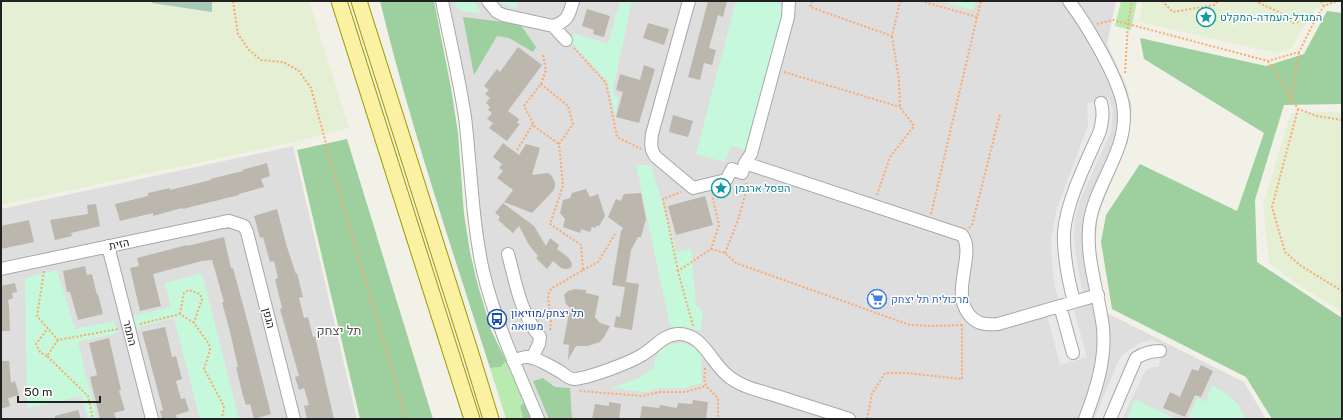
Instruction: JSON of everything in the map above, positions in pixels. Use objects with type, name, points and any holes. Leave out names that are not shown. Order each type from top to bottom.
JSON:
[{"type":"main road","points":[[339,1],[472,419]]},
{"type":"main road","points":[[359,1],[491,419]]},
{"type":"street","points":[[442,1],[462,97],[476,230],[482,264],[493,306],[513,361],[538,419]]},
{"type":"street","points":[[488,1],[497,12],[503,15],[553,26],[560,24],[568,17],[573,1]]},
{"type":"street","points":[[689,1],[652,134],[651,148],[656,157],[693,188],[726,180],[732,169],[744,168],[873,206],[962,235],[967,246],[961,288],[962,300],[965,310],[971,318],[986,325],[998,324],[1098,295]]},
{"type":"street","points":[[744,168],[752,154],[788,18],[789,1]]},
{"type":"street","points":[[1069,1],[1086,27],[1115,82],[1121,96],[1124,117],[1120,144],[1093,208],[1090,220],[1089,246],[1098,295],[1104,345],[1102,365],[1085,419]]},
{"type":"street","points":[[553,26],[566,40]]},
{"type":"street","points":[[1074,302],[1066,272],[1064,232],[1067,214],[1072,199],[1100,131],[1103,119],[1103,109],[1101,103]]},
{"type":"street","name":"הזית","points":[[1,269],[223,222],[229,221],[237,223]]},
{"type":"street","name":"הגפן","points":[[237,223],[244,226],[247,232],[294,419]]},
{"type":"street","name":"התמר","points":[[108,246],[152,419]]},
{"type":"street","points":[[508,254],[522,308],[533,328],[540,337],[539,344],[532,358]]},
{"type":"street","points":[[1060,306],[1073,353]]},
{"type":"street","points":[[513,361],[527,357],[532,358],[573,379],[590,376],[635,359],[643,355],[665,338],[676,334],[686,334],[698,341],[727,376],[736,381],[759,391],[849,419]]},
{"type":"street","points":[[1110,419],[1136,358],[1143,354],[1160,351]]},
{"type":"path","points":[[234,1],[238,34],[249,50],[261,60],[283,62],[299,72],[310,88],[342,202],[399,393],[405,419]]},
{"type":"path","points":[[812,1],[810,7],[892,36]]},
{"type":"path","points":[[873,206],[890,157],[914,126],[900,107],[899,80],[892,36],[900,2],[902,1]]},
{"type":"path","points":[[921,1],[977,16]]},
{"type":"path","points":[[928,225],[981,1]]},
{"type":"path","points":[[1125,76],[1128,24],[1132,1]]},
{"type":"path","points":[[1162,1],[1173,12],[1214,5],[1218,1]]},
{"type":"path","points":[[1254,1],[1282,14],[1293,23],[1312,18],[1315,20]]},
{"type":"path","points":[[1322,1],[1324,6]]},
{"type":"path","points":[[1291,98],[1299,52],[1315,20],[1324,6],[1337,1]]},
{"type":"path","points":[[1086,27],[1113,20],[1268,61],[1299,52]]},
{"type":"path","points":[[566,40],[606,83],[617,137],[656,157]]},
{"type":"path","points":[[543,55],[546,70],[541,84],[524,106],[535,127],[559,144]]},
{"type":"path","points":[[1268,61],[1298,109],[1317,116],[1342,120]]},
{"type":"path","points":[[774,69],[900,107]]},
{"type":"path","points":[[541,84],[568,106],[573,124],[559,144],[563,186],[550,224],[581,245],[583,270]]},
{"type":"path","points":[[1298,109],[1272,208],[1284,252],[1301,266],[1342,291]]},
{"type":"path","points":[[962,235],[972,225],[1000,114]]},
{"type":"path","points":[[518,150],[533,124]]},
{"type":"path","points":[[725,253],[739,217],[747,187],[744,168]]},
{"type":"path","points":[[678,271],[711,249],[719,225],[710,184]]},
{"type":"path","points":[[693,188],[663,198],[678,271],[698,341]]},
{"type":"path","points":[[549,334],[551,321],[548,295],[552,289],[598,262],[615,234]]},
{"type":"path","points":[[711,249],[725,253],[736,263],[910,325],[962,325]]},
{"type":"path","points":[[46,259],[37,316],[58,340]]},
{"type":"path","points":[[180,314],[184,293],[189,290],[200,294],[202,298],[194,323]]},
{"type":"path","points":[[867,419],[872,394],[885,372],[962,379],[962,325],[965,310]]},
{"type":"path","points":[[47,356],[58,340],[128,327],[180,314],[194,323],[209,344],[210,350],[204,369],[224,406],[222,419]]},
{"type":"path","points":[[48,328],[36,344],[40,352],[47,356],[88,396],[93,419]]},
{"type":"path","points":[[709,353],[705,364],[704,379],[706,386],[718,398],[718,419]]},
{"type":"path","points":[[573,379],[581,391],[642,396],[660,392],[685,392],[706,386]]},
{"type":"shaded area","points":[[436,1],[1116,1],[1107,44],[1126,85],[1132,107],[1128,142],[1098,214],[1095,247],[1107,313],[1244,382],[1266,419],[534,419],[494,330],[472,252],[461,132]]},
{"type":"shaded area","points":[[1109,98],[1113,111],[1111,132],[1080,200],[1075,219],[1074,240],[1078,269],[1086,306],[1074,310],[1087,357],[1060,365],[1044,303],[1058,299],[1052,265],[1051,239],[1057,208],[1088,125],[1087,103]]},
{"type":"shaded area","points":[[293,146],[357,419],[1,419],[1,209]]},
{"type":"shaded area","points":[[1152,340],[1165,346],[1158,367],[1152,367],[1146,370],[1122,419],[1094,419],[1118,362],[1123,354],[1140,343]]},
{"type":"green space","points":[[1,1],[309,1],[349,128],[295,142],[1,205]]},
{"type":"green space","points":[[152,1],[212,1],[212,12],[152,3]]},
{"type":"green space","points":[[380,1],[434,1],[458,133],[464,214],[470,252],[491,330],[506,361],[501,367],[490,368],[404,94]]},
{"type":"green space","points":[[455,1],[474,1],[481,13],[465,12],[456,7]]},
{"type":"green space","points":[[494,1],[518,1],[516,8]]},
{"type":"green space","points":[[620,1],[632,1],[613,89],[615,96],[619,98],[615,114],[608,82],[571,42],[573,33],[608,44]]},
{"type":"green space","points":[[736,1],[776,1],[782,6],[783,18],[746,150],[731,146],[725,162],[696,154]]},
{"type":"green space","points":[[941,1],[976,1],[973,10]]},
{"type":"green space","points":[[1121,1],[1137,1],[1131,30],[1115,26]]},
{"type":"green space","points":[[1143,1],[1339,1],[1315,9],[1290,49],[1276,53],[1139,22]]},
{"type":"green space","points":[[1327,11],[1342,13],[1342,104],[1284,105],[1255,200],[1257,262],[1342,318],[1342,419],[1272,419],[1246,377],[1112,309],[1101,242],[1106,215],[1140,164],[1237,211],[1264,133],[1144,59],[1140,38],[1266,66],[1304,54]]},
{"type":"green space","points":[[463,17],[520,24],[536,47],[533,52],[509,38],[497,36],[474,75]]},
{"type":"green space","points":[[1342,112],[1342,312],[1297,284],[1269,263],[1263,205],[1291,113]]},
{"type":"green space","points":[[347,139],[433,419],[360,419],[297,150]]},
{"type":"green space","points":[[636,165],[651,165],[677,252],[691,249],[696,306],[703,311],[701,330],[670,326]]},
{"type":"green space","points":[[57,270],[75,329],[114,321],[118,333],[78,342],[97,419],[88,419],[82,396],[27,408],[25,278]]},
{"type":"green space","points":[[202,273],[239,419],[200,419],[174,318],[136,328],[133,316],[171,307],[165,283]]},
{"type":"green space","points":[[682,343],[697,349],[703,357],[701,366],[702,383],[685,388],[659,388],[645,392],[611,388],[639,378],[654,368],[657,356],[662,349],[670,345]]},
{"type":"green space","points":[[506,361],[524,403],[520,406],[523,419],[506,419],[490,368],[501,367]]},
{"type":"green space","points":[[543,378],[555,387],[570,388],[572,419],[549,419],[533,381]]},
{"type":"green space","points":[[1212,385],[1228,395],[1236,403],[1245,419],[1188,419],[1197,398],[1206,402]]},
{"type":"green space","points":[[1135,399],[1176,419],[1127,419]]},
{"type":"green space","points":[[524,403],[531,419],[523,419],[520,406]]},
{"type":"building","points":[[708,1],[727,1],[723,17],[718,15],[709,48],[716,50],[712,65],[704,63],[700,80],[688,77]]},
{"type":"building","points":[[587,9],[610,16],[604,37],[593,34],[594,30],[582,26]]},
{"type":"building","points":[[648,23],[669,29],[664,45],[643,38]]},
{"type":"building","points":[[518,47],[542,65],[508,111],[519,119],[517,123],[520,124],[507,141],[489,128],[493,123],[487,119],[492,113],[488,110],[490,107],[486,103],[490,98],[485,94],[489,90],[484,86],[497,69],[500,72]]},
{"type":"building","points":[[644,65],[655,69],[639,123],[616,117],[623,92],[616,90],[620,74],[640,80]]},
{"type":"building","points":[[673,115],[693,121],[688,137],[669,132]]},
{"type":"building","points":[[503,143],[519,155],[526,144],[540,148],[532,175],[548,173],[552,176],[555,183],[553,191],[532,213],[504,202],[513,190],[497,178],[503,171],[499,168],[502,164],[493,157]]},
{"type":"building","points":[[267,163],[270,176],[261,179],[264,187],[183,209],[182,208],[153,216],[153,213],[120,221],[115,204],[148,196],[148,193],[170,188],[170,190],[211,180],[210,179],[243,171],[242,170]]},
{"type":"building","points":[[586,189],[590,197],[598,194],[605,216],[599,226],[596,226],[595,228],[592,227],[590,232],[581,229],[580,233],[563,227],[565,219],[560,213],[563,200],[570,198],[572,193]]},
{"type":"building","points":[[641,193],[646,219],[641,237],[638,237],[631,250],[626,282],[639,284],[632,330],[614,327],[616,316],[620,317],[625,287],[612,285],[621,231],[623,228],[608,217],[616,199],[621,201],[624,194]]},
{"type":"building","points":[[705,196],[713,225],[676,235],[668,206]]},
{"type":"building","points":[[503,203],[534,226],[546,246],[550,238],[559,245],[557,249],[569,258],[572,264],[571,268],[561,268],[553,261],[547,269],[536,258],[538,256],[529,245],[519,226],[513,233],[498,220],[500,217],[495,213]]},
{"type":"building","points":[[96,204],[100,226],[71,233],[72,236],[55,240],[50,220],[88,214],[87,205]]},
{"type":"building","points":[[277,209],[303,297],[299,298],[304,318],[308,317],[313,337],[315,336],[334,419],[307,419],[304,406],[309,405],[304,388],[299,390],[295,377],[299,376],[280,309],[282,308],[275,279],[278,278],[274,261],[270,262],[263,237],[260,238],[254,216]]},
{"type":"building","points":[[29,220],[34,242],[1,249],[1,226]]},
{"type":"building","points":[[224,237],[271,414],[254,419],[250,404],[246,405],[243,396],[236,367],[238,367],[222,302],[224,302],[212,260],[202,261],[153,274],[161,306],[140,311],[130,268],[139,266],[137,258]]},
{"type":"building","points":[[85,266],[87,275],[92,274],[103,314],[78,320],[70,292],[67,292],[63,271]]},
{"type":"building","points":[[15,283],[17,292],[12,293],[13,298],[8,300],[10,331],[1,331],[1,286]]},
{"type":"building","points":[[575,289],[586,290],[586,293],[599,296],[595,317],[600,323],[610,326],[600,342],[588,346],[576,346],[568,360],[569,345],[563,344],[570,308],[566,304],[564,295],[568,291]]},
{"type":"building","points":[[165,327],[172,357],[176,356],[182,379],[176,381],[181,399],[185,398],[189,411],[176,415],[177,419],[162,419],[160,411],[163,410],[142,332]]},
{"type":"building","points":[[109,338],[121,390],[119,391],[125,410],[114,413],[116,419],[100,419],[90,377],[97,375],[89,343]]},
{"type":"building","points":[[1,361],[9,361],[11,383],[15,381],[19,395],[8,398],[10,406],[1,409]]},
{"type":"building","points":[[1201,365],[1213,371],[1201,397],[1195,395],[1185,417],[1163,408],[1170,392],[1180,397],[1192,369],[1198,371]]},
{"type":"building","points":[[693,400],[708,402],[706,419],[640,419],[642,406],[659,408],[660,405],[677,408],[678,403],[692,404]]},
{"type":"building","points":[[609,402],[621,404],[619,419],[592,419],[595,404],[609,406]]},
{"type":"building","points":[[78,410],[81,419],[55,419],[55,416]]},
{"type":"place","name":"המגדל-העמדה-המקלט","points":[[1206,17]]},
{"type":"place","name":"הפסל ארגמן","points":[[721,188]]},
{"type":"place","name":"מרכולית תל יצחק","points":[[877,299]]},
{"type":"place","name":"תל יצחק/מוזיאון משואה","points":[[497,319]]},
{"type":"district","name":"תל יצחק","points":[[339,330]]}]
